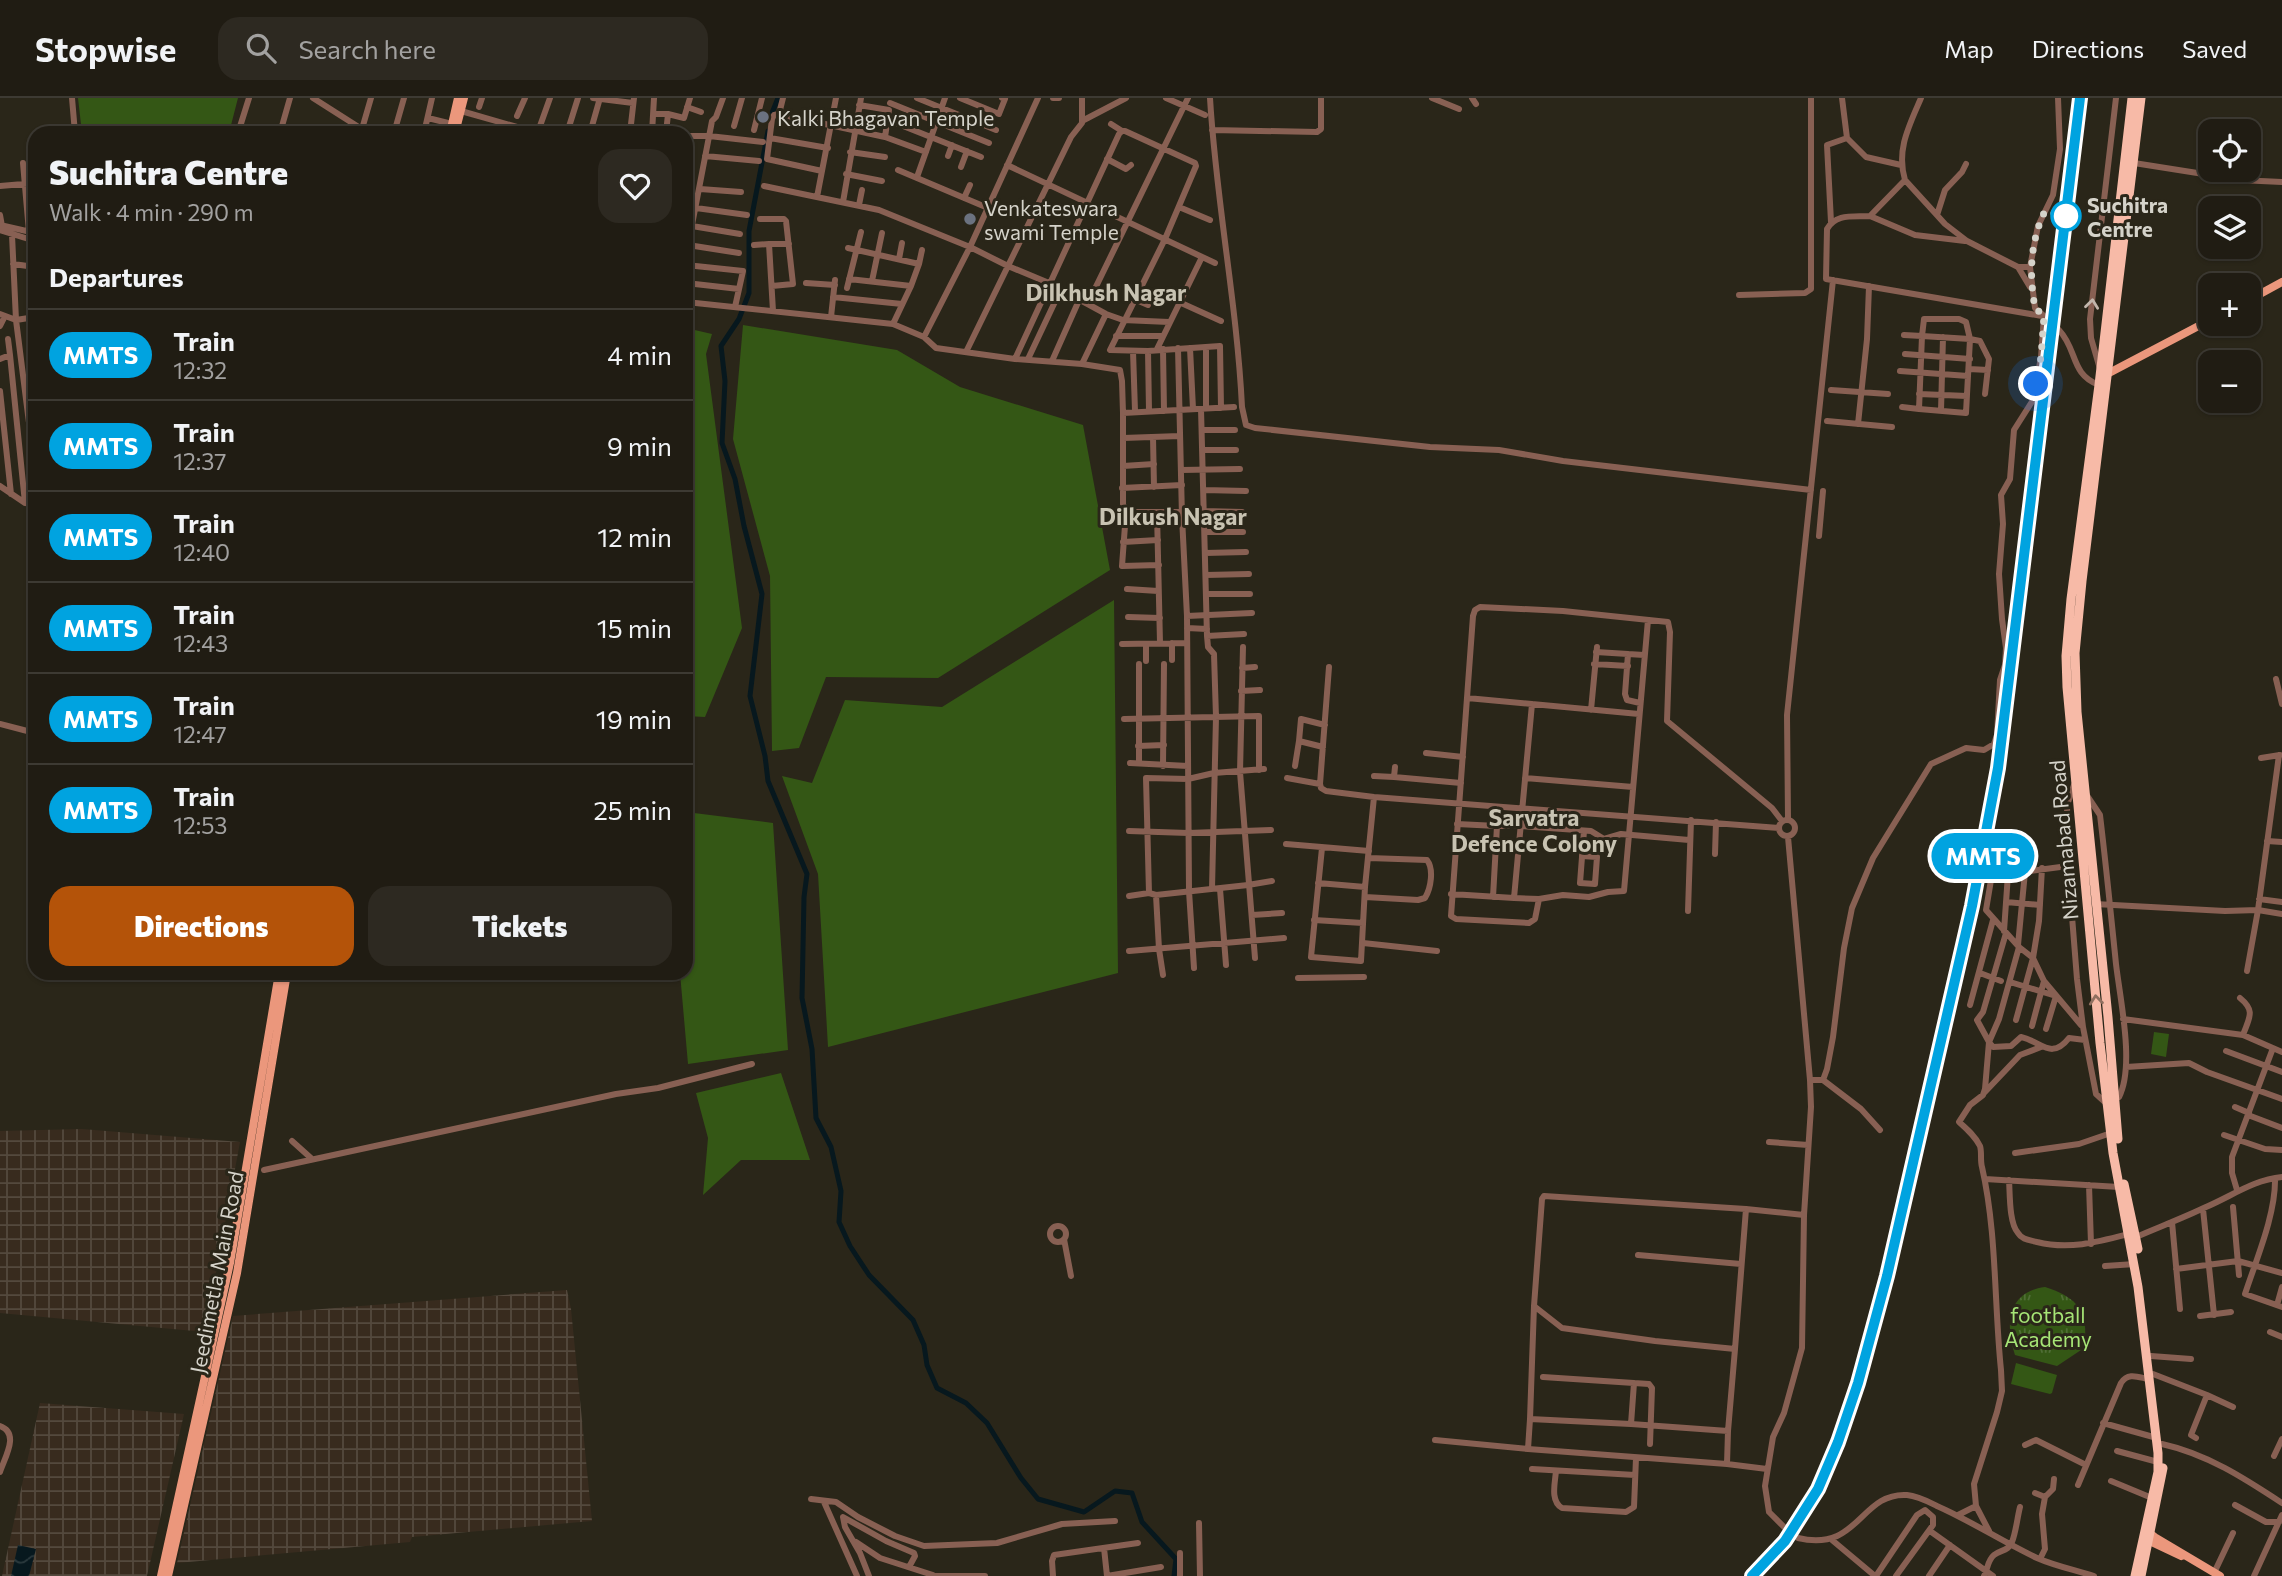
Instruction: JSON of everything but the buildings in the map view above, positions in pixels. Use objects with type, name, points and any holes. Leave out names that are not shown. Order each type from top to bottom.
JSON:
[{"type":"highway","name":"Nizamabad Road","points":[[2094,452],[2134,163],[2135,114],[2132,98]]},
{"type":"highway","name":"Nizamabad Road","points":[[2141,98],[2135,114],[2105,372],[2099,385],[2076,653],[2074,783],[2111,1101],[2151,1356],[2150,1376]]},
{"type":"highway","name":"Nizamabad Road","points":[[2074,721],[2085,792],[2111,1101],[2111,1133],[2119,1187],[2132,1236],[2163,1473],[2135,1576]]},
{"type":"highway","name":"Nizamabad Road","points":[[2141,1576],[2151,1498],[2158,1472],[2160,1441]]},
{"type":"main road","points":[[451,126],[458,98]]},
{"type":"main road","points":[[457,126],[464,98]]},
{"type":"main road","points":[[2261,293],[2282,282]]},
{"type":"main road","points":[[2105,372],[2198,326]]},
{"type":"main road","name":"Jeedimetla Main Road","points":[[168,1576],[230,1263],[278,980]]},
{"type":"main road","name":"Jeedimetla Main Road","points":[[161,1576],[236,1273],[286,980]]},
{"type":"main road","points":[[2147,1535],[2173,1547],[2217,1574]]},
{"type":"street","points":[[72,98],[74,126]]},
{"type":"street","points":[[241,126],[249,98]]},
{"type":"street","points":[[282,126],[290,98]]},
{"type":"street","points":[[313,98],[357,126]]},
{"type":"street","points":[[366,126],[371,98]]},
{"type":"street","points":[[396,126],[404,98]]},
{"type":"street","points":[[426,126],[432,98]]},
{"type":"street","points":[[479,107],[482,98]]},
{"type":"street","points":[[517,116],[525,98]]},
{"type":"street","points":[[540,126],[550,98]]},
{"type":"street","points":[[569,126],[578,98]]},
{"type":"street","points":[[593,98],[633,101],[631,126]]},
{"type":"street","points":[[592,126],[600,98]]},
{"type":"street","points":[[653,126],[654,98]]},
{"type":"street","points":[[654,114],[684,118],[690,98]]},
{"type":"street","points":[[693,222],[712,121],[723,98]]},
{"type":"street","points":[[734,126],[743,98]]},
{"type":"street","points":[[754,130],[762,98]]},
{"type":"street","points":[[779,114],[783,98]]},
{"type":"street","points":[[817,197],[828,148],[834,98]]},
{"type":"street","points":[[917,98],[996,130]]},
{"type":"street","points":[[917,177],[945,98]]},
{"type":"street","points":[[960,98],[999,114],[1004,98]]},
{"type":"street","points":[[925,337],[970,247],[1038,98]]},
{"type":"street","points":[[1053,98],[1059,98]]},
{"type":"street","points":[[1082,121],[1126,98]]},
{"type":"street","points":[[1166,98],[1205,115]]},
{"type":"street","points":[[1088,303],[1188,98]]},
{"type":"street","points":[[1210,98],[1246,425],[1430,447],[1499,450],[1563,461],[1811,489]]},
{"type":"street","points":[[1212,130],[1317,132],[1321,129],[1321,98]]},
{"type":"street","points":[[1432,98],[1459,109]]},
{"type":"street","points":[[1739,295],[1805,293],[1811,289],[1811,98]]},
{"type":"street","points":[[1842,98],[1847,138],[1866,157],[1901,165]]},
{"type":"street","points":[[1921,98],[1906,134],[1901,165],[1905,180],[1945,224],[1967,241],[2018,267],[2030,267]]},
{"type":"street","points":[[2045,317],[2035,308],[2030,267],[2038,226],[2053,195],[2055,184],[2060,149],[2058,98]]},
{"type":"street","points":[[2105,372],[2094,356],[2090,319],[2116,98]]},
{"type":"street","points":[[967,352],[1070,136],[1082,121],[1083,99]]},
{"type":"street","points":[[843,202],[860,102],[889,110],[885,137]]},
{"type":"street","points":[[890,103],[989,143]]},
{"type":"street","points":[[687,107],[701,112]]},
{"type":"street","points":[[461,111],[512,126]]},
{"type":"street","points":[[667,126],[668,114]]},
{"type":"street","points":[[822,171],[768,160],[774,116],[779,114],[855,129],[926,152]]},
{"type":"street","points":[[428,118],[446,126]]},
{"type":"street","points":[[888,120],[981,157]]},
{"type":"street","points":[[1111,124],[1196,164],[1165,239],[1110,349],[1148,351],[1220,346],[1221,408]]},
{"type":"street","points":[[1015,359],[1122,131]]},
{"type":"street","points":[[693,136],[763,142]]},
{"type":"street","points":[[770,138],[828,148]]},
{"type":"street","points":[[1831,222],[1827,145],[1847,138]]},
{"type":"street","points":[[947,156],[952,145]]},
{"type":"street","points":[[961,167],[967,151]]},
{"type":"street","points":[[850,152],[886,157]]},
{"type":"street","points":[[705,156],[759,161]]},
{"type":"street","points":[[1107,159],[1126,169],[1131,165]]},
{"type":"street","points":[[23,163],[28,200]]},
{"type":"street","points":[[2134,163],[2210,175],[2218,179],[2282,182]]},
{"type":"street","points":[[1937,215],[1945,190],[1966,164]]},
{"type":"street","points":[[1007,165],[1215,263]]},
{"type":"street","points":[[898,170],[988,208]]},
{"type":"street","points":[[846,174],[882,181]]},
{"type":"street","points":[[1870,216],[1905,180]]},
{"type":"street","points":[[0,186],[26,184]]},
{"type":"street","points":[[964,198],[970,185]]},
{"type":"street","points":[[764,187],[879,210],[1049,283],[1106,314],[1124,320],[1169,322]]},
{"type":"street","points":[[699,188],[741,192]]},
{"type":"street","points":[[859,205],[862,190]]},
{"type":"street","points":[[1179,206],[1210,220]]},
{"type":"street","points":[[696,208],[747,215]]},
{"type":"street","points":[[0,215],[1,227],[12,235],[28,239]]},
{"type":"street","points":[[1788,837],[1780,834],[1783,823],[1787,715],[1811,489],[1829,280],[1827,229],[1837,218],[1870,216],[1915,235],[1967,241]]},
{"type":"street","points":[[760,219],[786,220],[793,284],[772,286]]},
{"type":"street","points":[[693,226],[740,234]]},
{"type":"street","points":[[1,227],[28,231]]},
{"type":"street","points":[[847,288],[861,232]]},
{"type":"street","points":[[872,281],[882,233]]},
{"type":"street","points":[[12,235],[16,320],[28,389]]},
{"type":"street","points":[[899,259],[902,243]]},
{"type":"street","points":[[754,244],[789,244]]},
{"type":"street","points":[[769,244],[774,311]]},
{"type":"street","points":[[693,246],[739,253]]},
{"type":"street","points":[[848,247],[919,264]]},
{"type":"street","points":[[893,324],[911,286],[922,250]]},
{"type":"street","points":[[1164,411],[1160,349],[1163,336],[1202,257]]},
{"type":"street","points":[[13,264],[28,266]]},
{"type":"street","points":[[693,266],[743,271],[734,307]]},
{"type":"street","points":[[2018,267],[2031,289]]},
{"type":"street","points":[[849,279],[911,286]]},
{"type":"street","points":[[1812,279],[1869,286],[2045,317]]},
{"type":"street","points":[[806,283],[835,282],[831,317]]},
{"type":"street","points":[[693,284],[740,289]]},
{"type":"street","points":[[1858,424],[1867,339],[1869,286]]},
{"type":"street","points":[[1028,359],[1061,289]]},
{"type":"street","points":[[833,297],[902,304]]},
{"type":"street","points":[[1052,360],[1080,298]]},
{"type":"street","points":[[1134,299],[1148,306]]},
{"type":"street","points":[[1179,302],[1220,321]]},
{"type":"street","points":[[693,303],[893,324],[925,337],[936,348],[1120,370],[1124,466],[1122,488],[1126,512],[1122,566],[1159,565]]},
{"type":"street","points":[[1082,364],[1106,314]]},
{"type":"street","points":[[0,326],[3,315],[16,320],[28,318]]},
{"type":"street","points":[[1822,1080],[1827,1069],[1833,1037],[1842,960],[1852,908],[1873,858],[1931,764],[1966,748],[1984,750],[1994,744],[1997,735],[2000,680],[2005,665],[2006,648],[1999,573],[2003,524],[2001,495],[2010,479],[2014,430],[2033,400],[2045,317]]},
{"type":"street","points":[[1902,407],[1919,409],[1966,413],[1970,339],[1966,322],[1959,319],[1924,319],[1919,409]]},
{"type":"street","points":[[2059,330],[2068,342],[2081,374],[2087,381],[2099,385]]},
{"type":"street","points":[[1904,335],[1980,341],[1989,359],[1985,394]]},
{"type":"street","points":[[1116,336],[1163,336]]},
{"type":"street","points":[[1941,411],[1944,337]]},
{"type":"street","points":[[8,339],[25,503]]},
{"type":"street","points":[[1200,409],[1206,347]]},
{"type":"street","points":[[1178,348],[1178,411],[1187,616],[1189,891],[1194,968]]},
{"type":"street","points":[[1190,348],[1202,430],[1207,633],[1208,647],[1214,657],[1216,717],[1213,832],[1216,889],[1226,965]]},
{"type":"street","points":[[1133,351],[1135,411]]},
{"type":"street","points":[[1148,351],[1149,411]]},
{"type":"street","points":[[1905,354],[1970,359]]},
{"type":"street","points":[[0,359],[10,355]]},
{"type":"street","points":[[1900,370],[1943,375],[1988,370]]},
{"type":"street","points":[[1831,390],[1888,394]]},
{"type":"street","points":[[0,391],[2,437],[11,494]]},
{"type":"street","points":[[1919,394],[1967,396]]},
{"type":"street","points":[[1123,413],[1234,407]]},
{"type":"street","points":[[1827,421],[1892,427]]},
{"type":"street","points":[[1202,430],[1235,429]]},
{"type":"street","points":[[1123,438],[1180,436]]},
{"type":"street","points":[[2,437],[28,437]]},
{"type":"street","points":[[1153,437],[1154,487]]},
{"type":"street","points":[[1202,450],[1236,450]]},
{"type":"street","points":[[1124,466],[1154,464]]},
{"type":"street","points":[[0,467],[9,474]]},
{"type":"street","points":[[1181,470],[1240,469]]},
{"type":"street","points":[[1122,488],[1182,485]]},
{"type":"street","points":[[0,486],[28,503]]},
{"type":"street","points":[[1204,490],[1246,491]]},
{"type":"street","points":[[1819,536],[1824,491]]},
{"type":"street","points":[[1126,512],[1242,512]]},
{"type":"street","points":[[1157,513],[1160,643]]},
{"type":"street","points":[[1205,532],[1243,532]]},
{"type":"street","points":[[1123,542],[1158,540]]},
{"type":"street","points":[[1205,553],[1246,552]]},
{"type":"street","points":[[1206,575],[1250,574]]},
{"type":"street","points":[[1127,589],[1158,591]]},
{"type":"street","points":[[1206,594],[1250,594]]},
{"type":"street","points":[[1539,899],[1535,919],[1529,923],[1453,918],[1450,909],[1474,612],[1480,607],[1563,611],[1665,621],[1670,625],[1667,721],[1772,808],[1783,823]]},
{"type":"street","points":[[1187,616],[1252,613]]},
{"type":"street","points":[[1128,618],[1160,618]]},
{"type":"street","points":[[1451,894],[1539,899],[1563,895],[1589,897],[1624,891],[1648,620]]},
{"type":"street","points":[[1187,628],[1207,633],[1244,634]]},
{"type":"street","points":[[1139,763],[1139,719],[1146,643]]},
{"type":"street","points":[[1171,643],[1171,660]]},
{"type":"street","points":[[1122,644],[1187,643]]},
{"type":"street","points":[[1243,647],[1240,772],[1255,958]]},
{"type":"street","points":[[1591,709],[1596,649],[1644,656]]},
{"type":"street","points":[[1628,654],[1626,698],[1640,703]]},
{"type":"street","points":[[1163,766],[1164,664]]},
{"type":"street","points":[[1594,664],[1628,666]]},
{"type":"street","points":[[1242,668],[1255,667]]},
{"type":"street","points":[[1329,667],[1320,784],[1321,788],[1326,790],[1716,822],[1794,823],[1794,833],[1788,837]]},
{"type":"street","points":[[2276,678],[2282,704]]},
{"type":"street","points":[[1241,691],[1261,690]]},
{"type":"street","points":[[1467,698],[1639,714]]},
{"type":"street","points":[[1514,898],[1532,704]]},
{"type":"street","points":[[1124,719],[1259,716],[1262,770],[1188,779],[1146,778],[1152,894],[1163,975]]},
{"type":"street","points":[[1295,766],[1301,719],[1325,725]]},
{"type":"street","points":[[0,724],[28,731]]},
{"type":"street","points":[[1299,741],[1322,747]]},
{"type":"street","points":[[1138,746],[1164,745]]},
{"type":"street","points":[[1426,753],[1463,757]]},
{"type":"street","points":[[2246,971],[2259,910],[2280,755],[2261,758]]},
{"type":"street","points":[[1130,763],[1188,766]]},
{"type":"street","points":[[1394,777],[1395,767]]},
{"type":"street","points":[[1374,776],[1461,783]]},
{"type":"street","points":[[1287,778],[1320,784]]},
{"type":"street","points":[[1525,778],[1633,787]]},
{"type":"street","points":[[2074,783],[2067,805],[2068,866],[2083,1027],[2096,1094],[2111,1101],[2119,1097],[2123,1090],[2126,1067],[2123,1018],[2100,815],[2085,792]]},
{"type":"street","points":[[1322,848],[1311,957],[1361,961],[1374,796]]},
{"type":"street","points":[[1688,911],[1691,820]]},
{"type":"street","points":[[1715,854],[1716,822]]},
{"type":"street","points":[[1457,824],[1591,831],[1604,839],[1613,838],[1617,834],[1689,840]]},
{"type":"street","points":[[1493,897],[1497,826]]},
{"type":"street","points":[[1129,831],[1188,833],[1271,830]]},
{"type":"street","points":[[1582,856],[1597,858],[1595,884],[1580,883],[1582,856],[1584,831]]},
{"type":"street","points":[[1787,1531],[1769,1511],[1765,1486],[1773,1437],[1784,1413],[1802,1348],[1804,1215],[1811,1107],[1788,837]]},
{"type":"street","points":[[2267,841],[2282,842]]},
{"type":"street","points":[[1286,844],[1427,860],[1431,868],[1430,889],[1425,898],[1418,900],[1365,897]]},
{"type":"street","points":[[2068,866],[1992,874],[1986,911],[2033,958],[2044,981],[2083,1027]]},
{"type":"street","points":[[2016,1020],[2033,958],[2042,868]]},
{"type":"street","points":[[1983,1095],[1989,1042],[1999,1019],[2019,946],[2025,872]]},
{"type":"street","points":[[2008,874],[2005,932],[1997,979],[1977,1020],[1993,1047],[2011,1046],[2021,1037],[2028,1038],[2041,1047],[2054,1049],[2064,1045],[2069,1038],[2085,1040]]},
{"type":"street","points":[[1129,896],[1248,886],[1272,881]]},
{"type":"street","points":[[1318,883],[1365,887]]},
{"type":"street","points":[[2259,899],[2282,902]]},
{"type":"street","points":[[2006,902],[2040,905]]},
{"type":"street","points":[[2095,904],[2225,912],[2259,910],[2282,914]]},
{"type":"street","points":[[1252,915],[1282,913]]},
{"type":"street","points":[[1314,920],[1363,923]]},
{"type":"street","points":[[1970,1005],[1993,920]]},
{"type":"street","points":[[1129,951],[1284,937]]},
{"type":"street","points":[[1363,943],[1437,951]]},
{"type":"street","points":[[1980,973],[1997,979]]},
{"type":"street","points":[[1297,978],[1364,977]]},
{"type":"street","points":[[2032,1026],[2044,981]]},
{"type":"street","points":[[2010,982],[2056,996]]},
{"type":"street","points":[[2046,1029],[2056,996]]},
{"type":"street","points":[[2240,998],[2251,1010],[2243,1035]]},
{"type":"street","points":[[2123,1018],[2243,1035],[2282,1052]]},
{"type":"street","points":[[1990,1532],[1976,1506],[1975,1484],[2002,1391],[1992,1235],[1981,1149],[1974,1136],[1959,1122],[1970,1105],[1983,1095],[2020,1055],[2041,1047]]},
{"type":"street","points":[[2237,1190],[2231,1168],[2232,1157],[2273,1048]]},
{"type":"street","points":[[2226,1051],[2282,1072]]},
{"type":"street","points":[[2126,1067],[2189,1063],[2282,1098]]},
{"type":"street","points":[[264,1170],[616,1094],[658,1088],[752,1064]]},
{"type":"street","points":[[1810,1080],[1822,1080],[1861,1109],[1880,1130]]},
{"type":"street","points":[[2235,1107],[2282,1128]]},
{"type":"street","points":[[2015,1153],[2079,1144],[2111,1133]]},
{"type":"street","points":[[2224,1135],[2265,1149],[2282,1150]]},
{"type":"street","points":[[292,1141],[312,1159]]},
{"type":"street","points":[[1769,1142],[1808,1145]]},
{"type":"street","points":[[2009,1180],[2017,1233],[2024,1239],[2050,1245],[2091,1244],[2132,1236],[2203,1209],[2237,1190],[2278,1177],[2278,1188],[2245,1294],[2279,1306],[2282,1287]]},
{"type":"street","points":[[1985,1180],[2119,1187]]},
{"type":"street","points":[[2090,1185],[2091,1244]]},
{"type":"street","points":[[1528,1450],[1534,1306],[1544,1196],[1804,1215]]},
{"type":"street","points":[[2233,1207],[2239,1275]]},
{"type":"street","points":[[1727,1464],[1746,1209]]},
{"type":"street","points":[[2203,1209],[2214,1315]]},
{"type":"street","points":[[2172,1222],[2180,1309]]},
{"type":"street","points":[[1064,1239],[1071,1276]]},
{"type":"street","points":[[1637,1255],[1741,1264]]},
{"type":"street","points":[[2176,1269],[2238,1261],[2282,1273]]},
{"type":"street","points":[[2105,1266],[2135,1264]]},
{"type":"street","points":[[1534,1306],[1562,1328],[1735,1349]]},
{"type":"street","points":[[2200,1316],[2231,1312]]},
{"type":"street","points":[[2270,1332],[2282,1337]]},
{"type":"street","points":[[2151,1356],[2191,1359]]},
{"type":"street","points":[[2078,1485],[2123,1379],[2130,1376],[2150,1376],[2207,1395],[2233,1407]]},
{"type":"street","points":[[1543,1377],[1649,1384],[1652,1388],[1650,1444]]},
{"type":"street","points":[[1631,1424],[1634,1383]]},
{"type":"street","points":[[2196,1438],[2191,1435],[2207,1395]]},
{"type":"street","points":[[1530,1419],[1728,1431]]},
{"type":"street","points":[[2103,1423],[2207,1457],[2282,1503]]},
{"type":"street","points":[[0,1426],[11,1434],[0,1472]]},
{"type":"street","points":[[2274,1456],[2282,1439]]},
{"type":"street","points":[[1435,1440],[1767,1469]]},
{"type":"street","points":[[2025,1446],[2036,1440],[2086,1465]]},
{"type":"street","points":[[2117,1451],[2158,1462]]},
{"type":"street","points":[[1556,1471],[1554,1499],[1557,1506],[1626,1512],[1634,1507],[1636,1458]]},
{"type":"street","points":[[1532,1469],[1635,1475]]},
{"type":"street","points":[[2040,1559],[2045,1549],[2042,1514],[2045,1497],[2053,1489],[2054,1479]]},
{"type":"street","points":[[2111,1481],[2151,1498]]},
{"type":"street","points":[[2035,1493],[2045,1497]]},
{"type":"street","points":[[1798,1538],[1832,1540],[1844,1534],[1875,1505],[1905,1494],[1958,1515],[2040,1559],[2094,1576]]},
{"type":"street","points":[[811,1499],[824,1503],[836,1502],[895,1536],[924,1546],[997,1543],[1062,1524],[1115,1521]]},
{"type":"street","points":[[824,1503],[858,1576]]},
{"type":"street","points":[[2235,1505],[2266,1522],[2281,1519]]},
{"type":"street","points":[[843,1506],[845,1527],[855,1541],[869,1576]]},
{"type":"street","points":[[1958,1515],[1976,1506]]},
{"type":"street","points":[[1988,1575],[1987,1564],[1994,1555],[2005,1551],[2012,1544],[2020,1507]]},
{"type":"street","points":[[1832,1540],[1875,1576],[1923,1510],[1933,1517],[1930,1531],[1896,1576]]},
{"type":"street","points":[[843,1517],[914,1553],[909,1567]]},
{"type":"street","points":[[2255,1576],[2281,1519]]},
{"type":"street","points":[[1199,1523],[1200,1576]]},
{"type":"street","points":[[1930,1531],[1988,1575]]},
{"type":"street","points":[[2217,1574],[2233,1533]]},
{"type":"street","points":[[855,1541],[875,1556],[933,1576],[985,1576]]},
{"type":"street","points":[[1053,1576],[1054,1555],[1138,1543]]},
{"type":"street","points":[[1929,1576],[1950,1545]]},
{"type":"street","points":[[1104,1548],[1107,1576],[1161,1567]]},
{"type":"street","points":[[1180,1553],[1180,1576]]},
{"type":"shaded area","points":[[82,1129],[240,1142],[205,1332],[0,1313],[0,1131]]},
{"type":"shaded area","points":[[567,1290],[592,1521],[412,1537],[410,1542],[177,1563],[233,1316]]},
{"type":"shaded area","points":[[40,1403],[184,1414],[147,1576],[2,1576]]},
{"type":"green space","points":[[78,98],[238,98],[231,126],[81,126]]},
{"type":"green space","points":[[743,325],[897,350],[960,387],[1083,425],[1110,570],[938,678],[826,677],[799,748],[772,751],[770,576],[733,439]]},
{"type":"green space","points":[[693,330],[712,334],[706,354],[742,628],[705,717],[693,716]]},
{"type":"green space","points":[[1114,600],[1118,973],[828,1047],[818,874],[782,776],[812,783],[845,700],[942,707]]},
{"type":"green space","points":[[693,813],[773,823],[788,1050],[688,1064],[681,980],[693,980]]},
{"type":"green space","points":[[2154,1032],[2169,1034],[2166,1057],[2151,1054]]},
{"type":"green space","points":[[781,1073],[810,1160],[741,1160],[703,1195],[708,1138],[696,1093]]},
{"type":"green space","name":"football Academy","points":[[2045,1287],[2074,1302],[2085,1325],[2084,1348],[2057,1366],[2015,1355],[2010,1332],[2016,1303],[2032,1290]]},
{"type":"green space","points":[[2016,1363],[2057,1375],[2052,1393],[2011,1384]]},
{"type":"water","points":[[18,1545],[36,1549],[29,1576],[11,1576]]},
{"type":"waterway","points":[[770,118],[778,98]]},
{"type":"waterway","points":[[768,131],[749,231],[749,293],[739,319],[721,346],[725,381],[722,443],[735,479],[762,594],[750,696],[765,756],[768,781],[807,874],[802,998],[812,1049],[816,1118],[831,1147],[841,1191],[839,1222],[850,1246],[869,1275],[913,1320],[937,1388],[966,1403],[987,1423],[1021,1478],[1038,1499],[1084,1512],[1115,1491],[1132,1493],[1142,1522],[1176,1559],[1174,1576]]},
{"type":"tunnel","points":[[2047,319],[2059,330]]},
{"type":"tunnel","points":[[1787,1530],[1798,1538]]},
{"type":"railway","points":[[1751,1576],[1785,1541],[1818,1489],[1838,1442],[1858,1383],[1887,1276],[1972,906],[1998,768],[2080,98]]},
{"type":"train","name":"MMTS","points":[[1752,1576],[1785,1541],[1818,1489],[1838,1442],[1858,1383],[1887,1276],[1972,906],[1998,768],[2080,98]]},
{"type":"place","name":"Kalki Bhagavan Temple","points":[[763,117]]},
{"type":"place","name":"Suchitra Centre","points":[[2066,216]]},
{"type":"place","name":"Venkateswara swami Temple","points":[[970,219]]},
{"type":"district","name":"Dilkhush Nagar","points":[[1106,292]]},
{"type":"district","name":"Dilkush Nagar","points":[[1173,516]]},
{"type":"district","name":"Sarvatra Defence Colony","points":[[1534,830]]},
{"type":"route","points":[[2036,384],[2044,316],[2035,308],[2030,267],[2038,226],[2045,211],[2066,216]]}]
